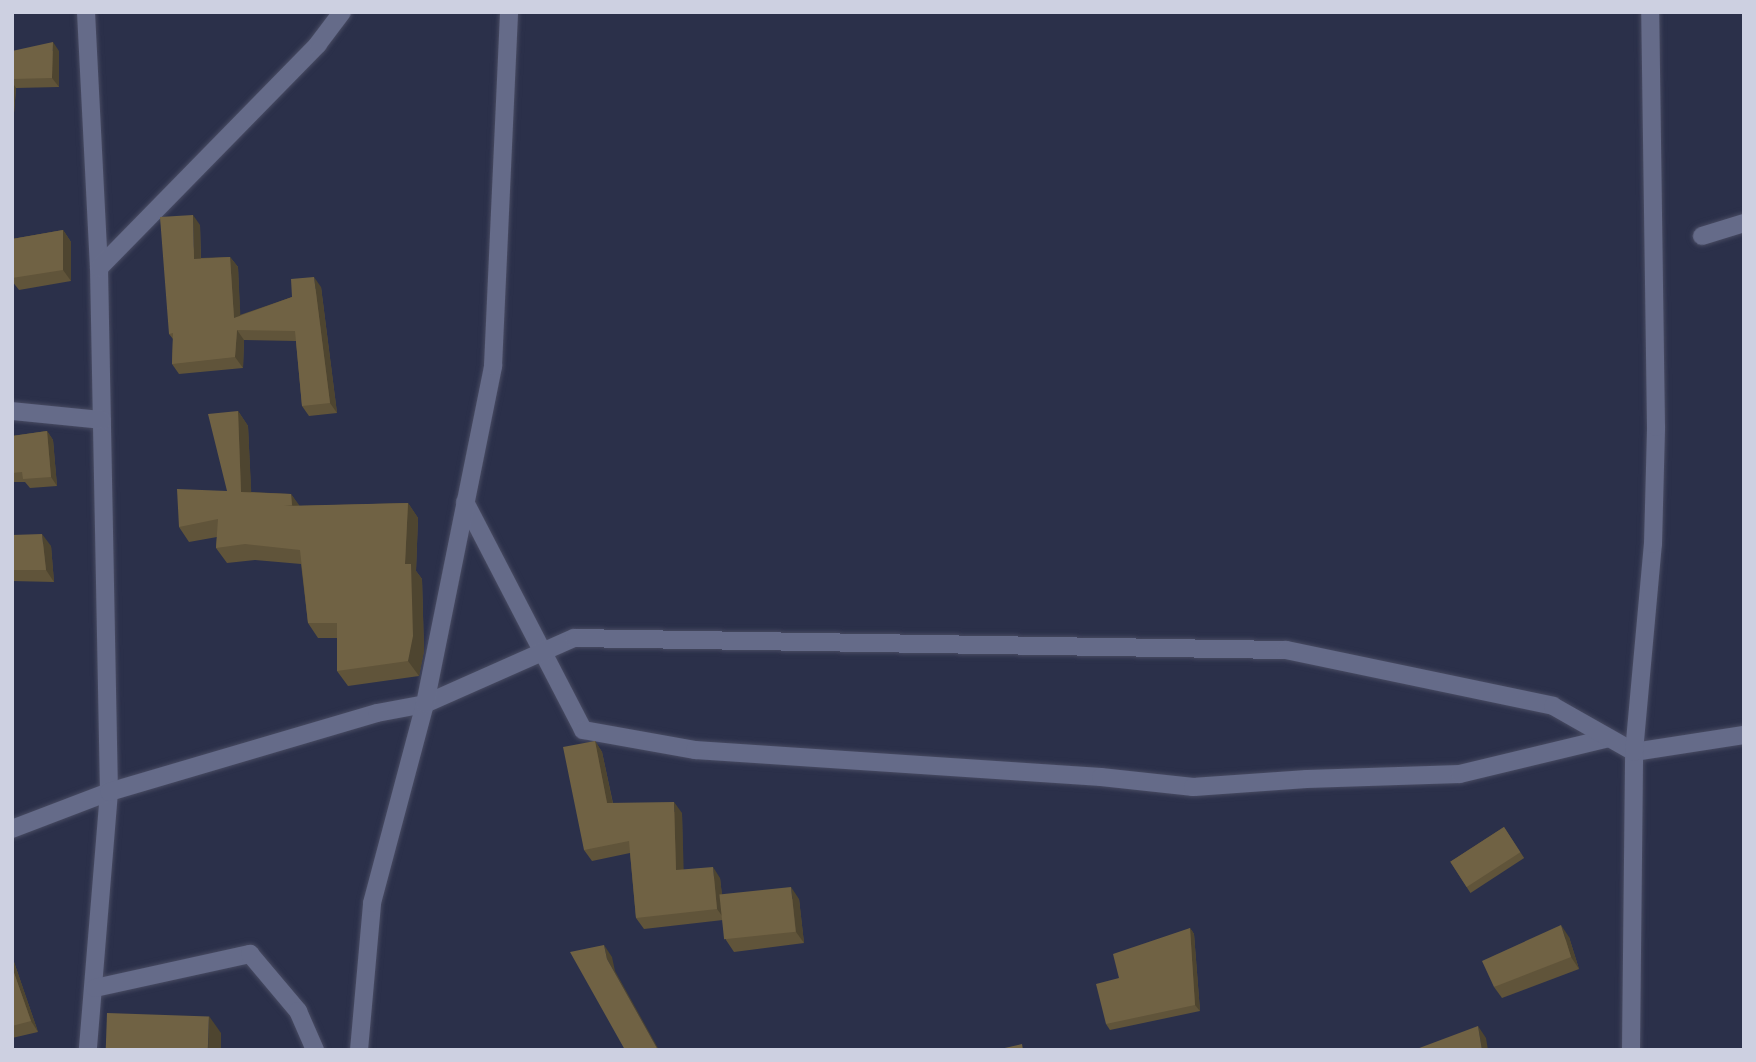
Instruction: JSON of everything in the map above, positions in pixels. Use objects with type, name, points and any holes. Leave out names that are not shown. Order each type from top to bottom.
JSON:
[{"type":"street","points":[[86,12],[99,268],[109,792],[88,1050]]},
{"type":"street","points":[[99,268],[318,44],[342,12]]},
{"type":"street","points":[[359,1050],[372,903],[425,704],[493,366],[509,12]]},
{"type":"street","points":[[1631,1050],[1634,752],[1654,531],[1656,427],[1650,12]]},
{"type":"street","points":[[1702,236],[1744,223]]},
{"type":"street","points":[[12,411],[102,420]]},
{"type":"street","points":[[465,502],[583,730],[695,750],[1101,777],[1193,787],[1460,774],[1609,738]]},
{"type":"street","points":[[12,829],[109,792],[377,713],[425,704],[574,638],[1286,650],[1553,706],[1634,752],[1744,735]]},
{"type":"street","points":[[95,988],[250,954],[298,1011],[315,1050]]},
{"type":"building","points":[[53,42],[52,78],[12,79],[12,51]]},
{"type":"building","points":[[193,215],[194,259],[230,257],[234,318],[292,297],[291,279],[314,277],[330,403],[302,406],[295,331],[237,330],[235,357],[172,364],[173,333],[169,334],[160,217]]},
{"type":"building","points":[[63,230],[63,270],[12,278],[12,239]]},
{"type":"building","points":[[238,411],[241,492],[291,494],[292,505],[284,506],[408,503],[405,564],[411,564],[413,636],[408,661],[337,671],[337,623],[308,623],[300,550],[245,544],[216,548],[218,519],[179,527],[177,489],[227,491],[208,414]]},
{"type":"building","points":[[47,431],[51,477],[23,479],[22,472],[12,473],[12,436]]},
{"type":"building","points":[[42,534],[46,570],[12,570],[12,535]]},
{"type":"building","points":[[595,741],[607,803],[674,802],[676,870],[713,867],[717,909],[636,918],[629,841],[584,850],[563,747]]},
{"type":"building","points":[[1504,827],[1520,852],[1467,887],[1450,862]]},
{"type":"building","points":[[791,887],[796,932],[724,939],[719,895]]},
{"type":"building","points":[[1561,925],[1571,957],[1494,987],[1482,961]]},
{"type":"building","points":[[1190,928],[1195,1005],[1106,1024],[1096,984],[1119,978],[1113,954]]},
{"type":"building","points":[[604,945],[607,959],[658,1050],[625,1050],[570,952]]},
{"type":"building","points":[[12,967],[31,1021],[12,1026]]},
{"type":"building","points":[[107,1013],[209,1017],[208,1050],[106,1050]]},
{"type":"building","points":[[1478,1026],[1482,1050],[1414,1050]]},
{"type":"building","points":[[1022,1044],[1023,1050],[996,1050]]}]
